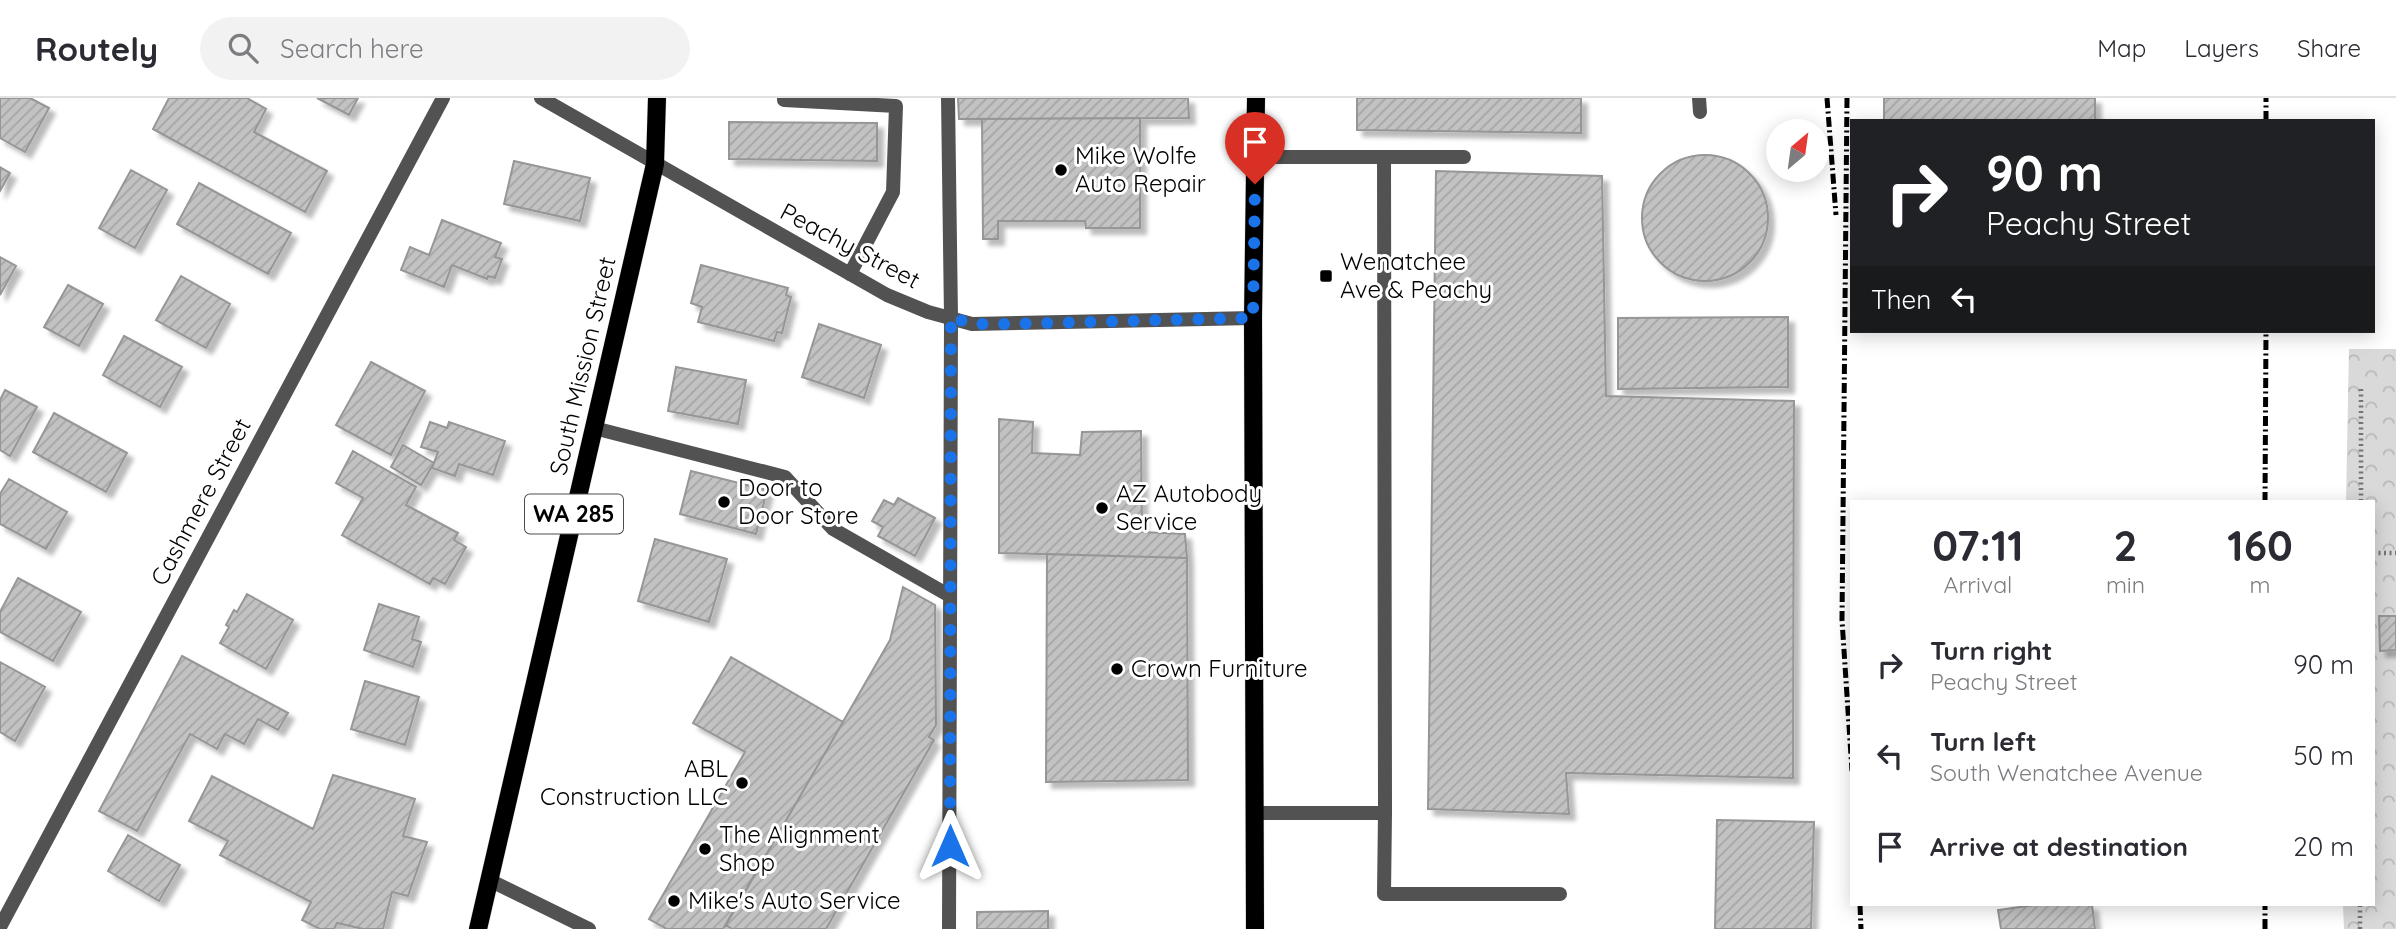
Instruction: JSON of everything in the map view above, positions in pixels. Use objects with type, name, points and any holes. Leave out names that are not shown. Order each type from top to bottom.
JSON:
[{"type":"main road","name":"South Mission Street","points":[[478,929],[655,164],[657,98]]},
{"type":"main road","points":[[1255,929],[1253,318],[1256,98]]},
{"type":"street","name":"Cashmere Street","points":[[0,927],[443,98]]},
{"type":"street","name":"Peachy Street","points":[[541,98],[887,295],[928,312],[972,324],[1253,318]]},
{"type":"street","points":[[784,98],[896,106],[893,192],[850,274]]},
{"type":"street","points":[[948,98],[951,317],[949,929]]},
{"type":"street","points":[[1255,157],[1464,157]]},
{"type":"street","points":[[1384,157],[1384,894],[1560,894]]},
{"type":"street","points":[[594,428],[785,477],[833,529],[950,596]]},
{"type":"street","points":[[1255,813],[1385,813]]},
{"type":"street","points":[[489,880],[589,929]]},
{"type":"path","points":[[2361,389],[2361,500]]},
{"type":"path","points":[[2375,553],[2396,553]]},
{"type":"path","points":[[2360,906],[2360,929]]},
{"type":"green space","points":[[2349,349],[2396,349],[2396,929],[2344,929],[2343,906],[2375,906],[2375,500],[2346,500]]},
{"type":"building","points":[[0,98],[30,98],[49,108],[25,152],[0,138]]},
{"type":"building","points":[[169,98],[247,98],[266,109],[254,132],[327,171],[305,212],[153,129]]},
{"type":"building","points":[[317,98],[358,98],[349,115]]},
{"type":"building","points":[[958,98],[1188,98],[1189,118],[959,119]]},
{"type":"building","points":[[1357,98],[1581,98],[1581,133],[1357,130]]},
{"type":"building","points":[[1884,98],[2095,98],[2095,119],[1884,119]]},
{"type":"building","name":"Mike Wolfe Auto Repair","points":[[1140,118],[1140,228],[1086,228],[1085,221],[998,221],[998,239],[983,239],[982,119]]},
{"type":"building","points":[[729,122],[877,123],[877,161],[729,159]]},
{"type":"building","points":[[1705,155],[1729,160],[1749,174],[1763,194],[1768,218],[1763,242],[1749,262],[1729,276],[1705,281],[1681,276],[1661,262],[1647,242],[1642,218],[1647,194],[1661,174],[1681,160]]},
{"type":"building","points":[[514,161],[590,178],[580,221],[504,204]]},
{"type":"building","points":[[0,167],[10,173],[0,191]]},
{"type":"building","points":[[131,170],[167,190],[135,248],[99,228]]},
{"type":"building","points":[[1436,171],[1602,176],[1606,396],[1794,401],[1793,778],[1566,773],[1569,814],[1428,809]]},
{"type":"building","points":[[199,183],[291,233],[268,274],[177,224]]},
{"type":"building","points":[[442,220],[501,243],[495,257],[502,259],[495,278],[488,276],[487,279],[452,265],[444,287],[401,270],[410,247],[429,255]]},
{"type":"building","points":[[0,257],[16,266],[0,295]]},
{"type":"building","points":[[701,265],[788,288],[786,295],[791,297],[782,333],[777,332],[774,341],[698,322],[702,307],[691,303]]},
{"type":"building","points":[[181,276],[230,304],[206,348],[156,320]]},
{"type":"building","points":[[68,285],[103,304],[79,346],[44,327]]},
{"type":"building","points":[[1788,317],[1788,387],[1618,389],[1618,318]]},
{"type":"building","points":[[819,324],[881,345],[864,398],[802,377]]},
{"type":"building","points":[[124,336],[182,367],[160,407],[103,375]]},
{"type":"building","points":[[371,362],[425,391],[391,455],[336,425]]},
{"type":"building","points":[[676,367],[746,380],[738,424],[668,411]]},
{"type":"building","points":[[5,390],[37,407],[10,456],[0,450],[0,400]]},
{"type":"building","points":[[54,413],[127,453],[106,492],[33,452]]},
{"type":"building","points":[[999,419],[1033,422],[1032,453],[1080,455],[1082,432],[1141,431],[1142,532],[1185,534],[1187,558],[999,553]]},
{"type":"building","points":[[430,422],[447,428],[449,422],[505,441],[493,475],[459,464],[455,476],[432,468],[438,452],[421,447]]},
{"type":"building","points":[[403,445],[434,463],[421,485],[391,467]]},
{"type":"building","points":[[353,451],[416,487],[406,505],[458,533],[454,540],[466,547],[445,584],[433,578],[430,584],[342,535],[363,498],[336,483]]},
{"type":"building","name":"Door to Door Store","points":[[691,471],[767,490],[756,534],[680,514]]},
{"type":"building","points":[[9,479],[67,512],[46,549],[0,524],[0,494]]},
{"type":"building","points":[[898,498],[935,518],[915,556],[878,536],[883,527],[872,521],[884,500],[894,505]]},
{"type":"building","points":[[655,539],[727,559],[709,622],[638,601]]},
{"type":"building","name":"Crown Furniture","points":[[1047,554],[1187,558],[1188,780],[1046,782]]},
{"type":"building","points":[[18,578],[81,612],[53,661],[0,632],[0,612]]},
{"type":"building","points":[[903,587],[935,605],[936,725],[929,737],[934,740],[826,929],[732,929],[726,925],[890,640]]},
{"type":"building","points":[[247,594],[293,620],[266,669],[220,643],[234,610],[237,612]]},
{"type":"building","points":[[379,604],[419,617],[412,639],[421,642],[413,667],[364,650]]},
{"type":"building","points":[[2379,616],[2396,616],[2396,650],[2380,651]]},
{"type":"building","points":[[182,656],[288,713],[278,730],[258,719],[244,744],[225,734],[217,749],[190,734],[137,831],[99,811]]},
{"type":"building","points":[[731,657],[843,722],[723,929],[667,929],[649,919],[745,752],[693,723]]},
{"type":"building","points":[[0,662],[45,687],[15,741],[0,732]]},
{"type":"building","points":[[365,681],[419,697],[405,745],[351,729]]},
{"type":"building","points":[[333,775],[415,799],[403,836],[427,842],[408,896],[392,892],[383,929],[363,929],[337,923],[334,929],[320,929],[302,920],[311,902],[220,855],[228,841],[189,821],[212,776],[313,829]]},
{"type":"building","points":[[1717,820],[1814,822],[1811,929],[1715,929]]},
{"type":"building","points":[[128,835],[180,865],[159,901],[108,871]]},
{"type":"building","points":[[2027,906],[2092,906],[2095,929],[2001,929],[1998,910]]},
{"type":"building","points":[[1048,911],[1048,929],[977,929],[977,912]]},
{"type":"railway","points":[[1827,98],[1836,215]]},
{"type":"railway","points":[[1847,98],[1842,620],[1850,741]]},
{"type":"railway","points":[[2266,98],[2266,119]]},
{"type":"railway","points":[[2265,500],[2266,333]]},
{"type":"railway","points":[[1860,906],[1861,929]]},
{"type":"railway","points":[[2265,906],[2265,929]]},
{"type":"place","name":"Mike Wolfe Auto Repair","points":[[1061,170]]},
{"type":"place","name":"Wenatchee Ave & Peachy","points":[[1326,276]]},
{"type":"place","name":"Door to Door Store","points":[[724,502]]},
{"type":"place","name":"AZ Autobody Service","points":[[1102,508]]},
{"type":"place","name":"Crown Furniture","points":[[1117,669]]},
{"type":"place","name":"ABL Construction LLC","points":[[742,783]]},
{"type":"place","name":"The Alignment Shop","points":[[705,849]]},
{"type":"place","name":"Mike's Auto Service","points":[[674,901]]},
{"type":"route","points":[[950,846],[951,317],[972,324],[1253,318],[1255,184]]}]
